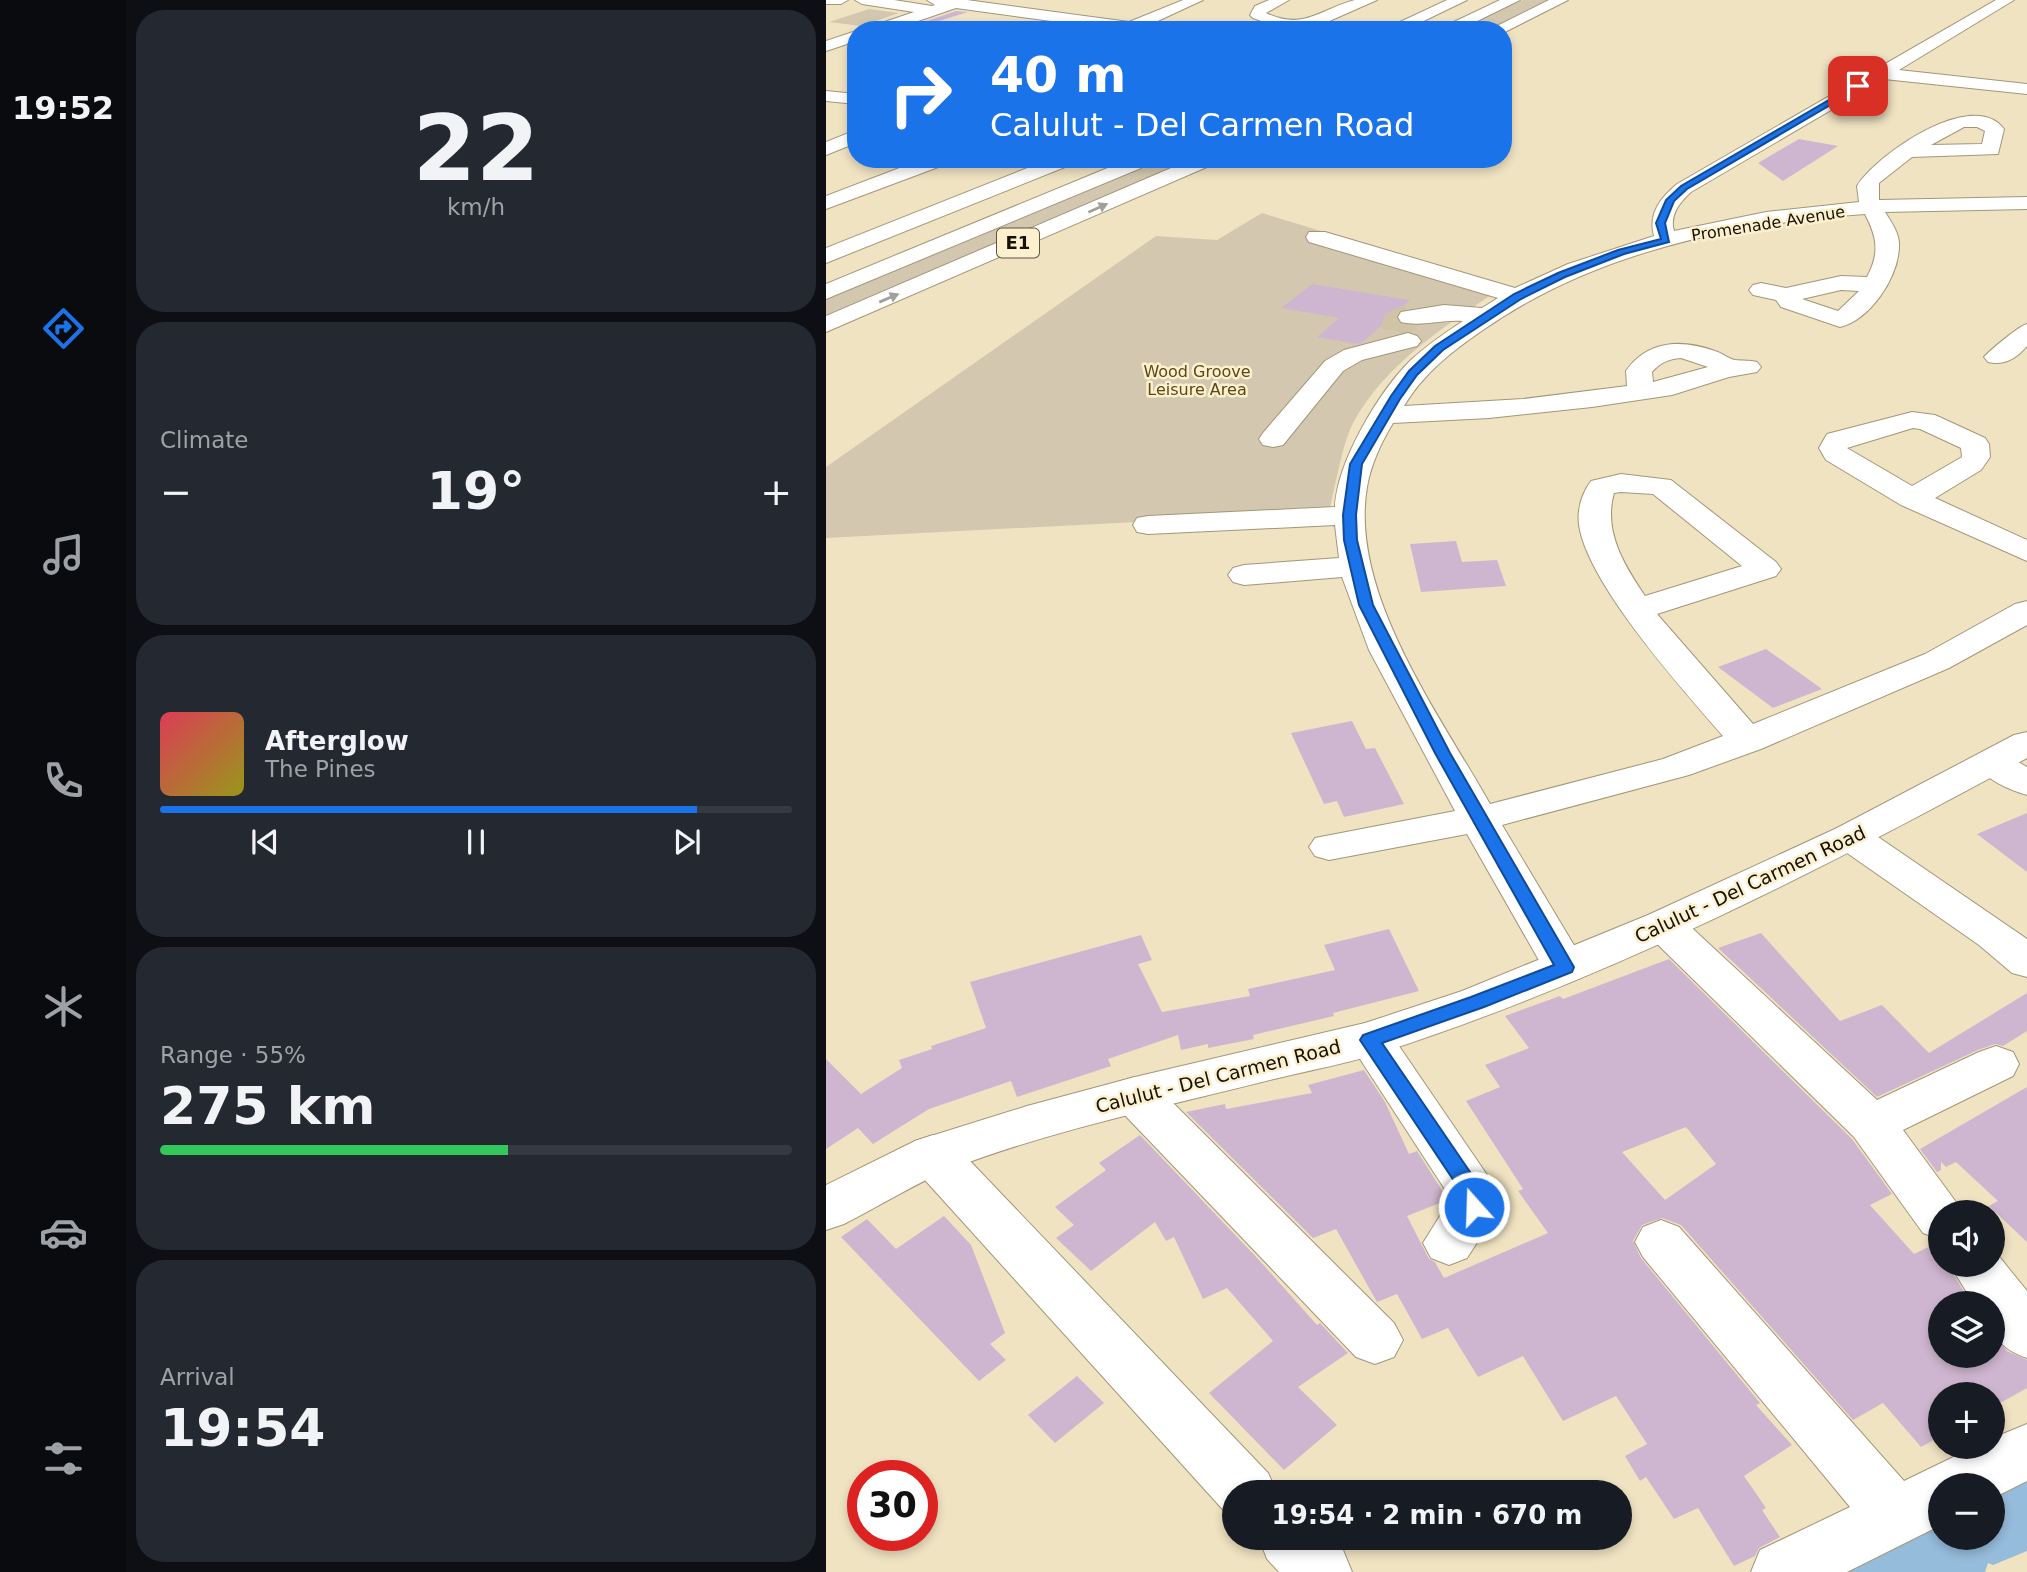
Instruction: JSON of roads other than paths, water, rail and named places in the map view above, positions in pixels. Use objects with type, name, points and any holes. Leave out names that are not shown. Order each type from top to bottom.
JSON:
[{"type":"main road","points":[[828,0],[841,0]]},
{"type":"main road","points":[[862,0],[934,5],[955,3],[1091,21]]},
{"type":"main road","points":[[993,21],[1052,0]]},
{"type":"main road","points":[[1145,21],[1196,0]]},
{"type":"main road","points":[[1258,15],[1260,9],[1282,0]]},
{"type":"main road","points":[[1317,21],[1370,0]]},
{"type":"main road","points":[[1412,21],[1460,0]]},
{"type":"main road","points":[[1465,21],[1513,0]]},
{"type":"main road","points":[[1512,23],[1561,0]]},
{"type":"main road","points":[[897,21],[934,5]]},
{"type":"main road","points":[[1086,20],[1118,8]]},
{"type":"main road","points":[[1666,240],[1661,223],[1671,200],[1684,188],[1986,12],[2007,8]]},
{"type":"main road","points":[[1241,15],[1258,15],[1271,21]]},
{"type":"main road","points":[[826,46],[847,39]]},
{"type":"main road","points":[[2003,88],[2027,68]]},
{"type":"main road","points":[[1880,73],[2027,89]]},
{"type":"main road","points":[[826,96],[847,98]]},
{"type":"main road","points":[[1786,295],[1789,302],[1840,320],[1868,299],[1883,265],[1888,239],[1873,207],[1867,186],[1870,178],[1910,151],[1949,125],[1980,117],[1995,129],[1991,150],[1910,151]]},
{"type":"main road","points":[[826,149],[847,140]]},
{"type":"main road","points":[[826,203],[918,168]]},
{"type":"main road","points":[[826,256],[1046,168]]},
{"type":"main road","name":"E1","points":[[826,292],[1122,168]]},
{"type":"main road","name":"E1","points":[[826,324],[1188,168]]},
{"type":"main road","name":"Promenade Avenue","points":[[1565,967],[1479,819],[1382,640],[1366,605],[1356,566],[1349,515],[1356,464],[1385,415],[1413,373],[1439,348],[1517,296],[1589,264],[1666,240],[1763,220],[1873,207],[2027,203]]},
{"type":"main road","points":[[1317,237],[1517,296]]},
{"type":"main road","points":[[1761,290],[1786,295],[1841,283],[1874,284]]},
{"type":"main road","points":[[1273,439],[1334,366],[1444,312],[1485,316]]},
{"type":"main road","points":[[1404,330],[1439,348]]},
{"type":"main road","points":[[2027,331],[2011,349],[1997,357],[2027,368]]},
{"type":"main road","points":[[1385,415],[1455,414],[1641,393],[1694,382],[1739,367],[1700,354],[1662,346],[1639,371],[1641,393]]},
{"type":"main road","points":[[1635,610],[1765,569],[1661,486],[1621,483],[1601,487],[1594,496],[1593,521],[1610,568],[1635,610],[1748,741]]},
{"type":"main road","points":[[1912,499],[2027,552]]},
{"type":"main road","points":[[1148,525],[1349,515]]},
{"type":"main road","points":[[1244,575],[1356,566]]},
{"type":"main road","points":[[1329,847],[1479,819],[1676,767],[1748,741],[1937,661],[2027,611]]},
{"type":"main road","name":"Calulut - Del Carmen Road","points":[[826,1209],[933,1155],[1027,1125],[1135,1095],[1370,1040],[1478,1002],[1663,925],[2016,763]]},
{"type":"main road","points":[[1851,837],[1983,927],[2027,962]]},
{"type":"main road","points":[[1663,925],[1871,1124],[1928,1201]]},
{"type":"main road","points":[[1370,1040],[1473,1191],[1474,1207],[1449,1243]]},
{"type":"main road","points":[[1871,1124],[1996,1063]]},
{"type":"main road","points":[[1135,1095],[1375,1340]]},
{"type":"main road","points":[[933,1155],[1235,1480]]},
{"type":"main road","points":[[1661,1242],[1918,1505],[1782,1572]]},
{"type":"main road","points":[[1985,1277],[2027,1334]]},
{"type":"main road","points":[[1983,1473],[2027,1451]]},
{"type":"main road","points":[[1300,1550],[1321,1572]]},
{"type":"waterway","points":[[2005,1511],[2027,1500]]},
{"type":"waterway","points":[[1880,1572],[1928,1548]]},
{"type":"tunnel","points":[[1395,331],[1396,324],[1410,317]]},
{"type":"park label","name":"Wood Groove Leisure Area","points":[[1197,380]]}]
